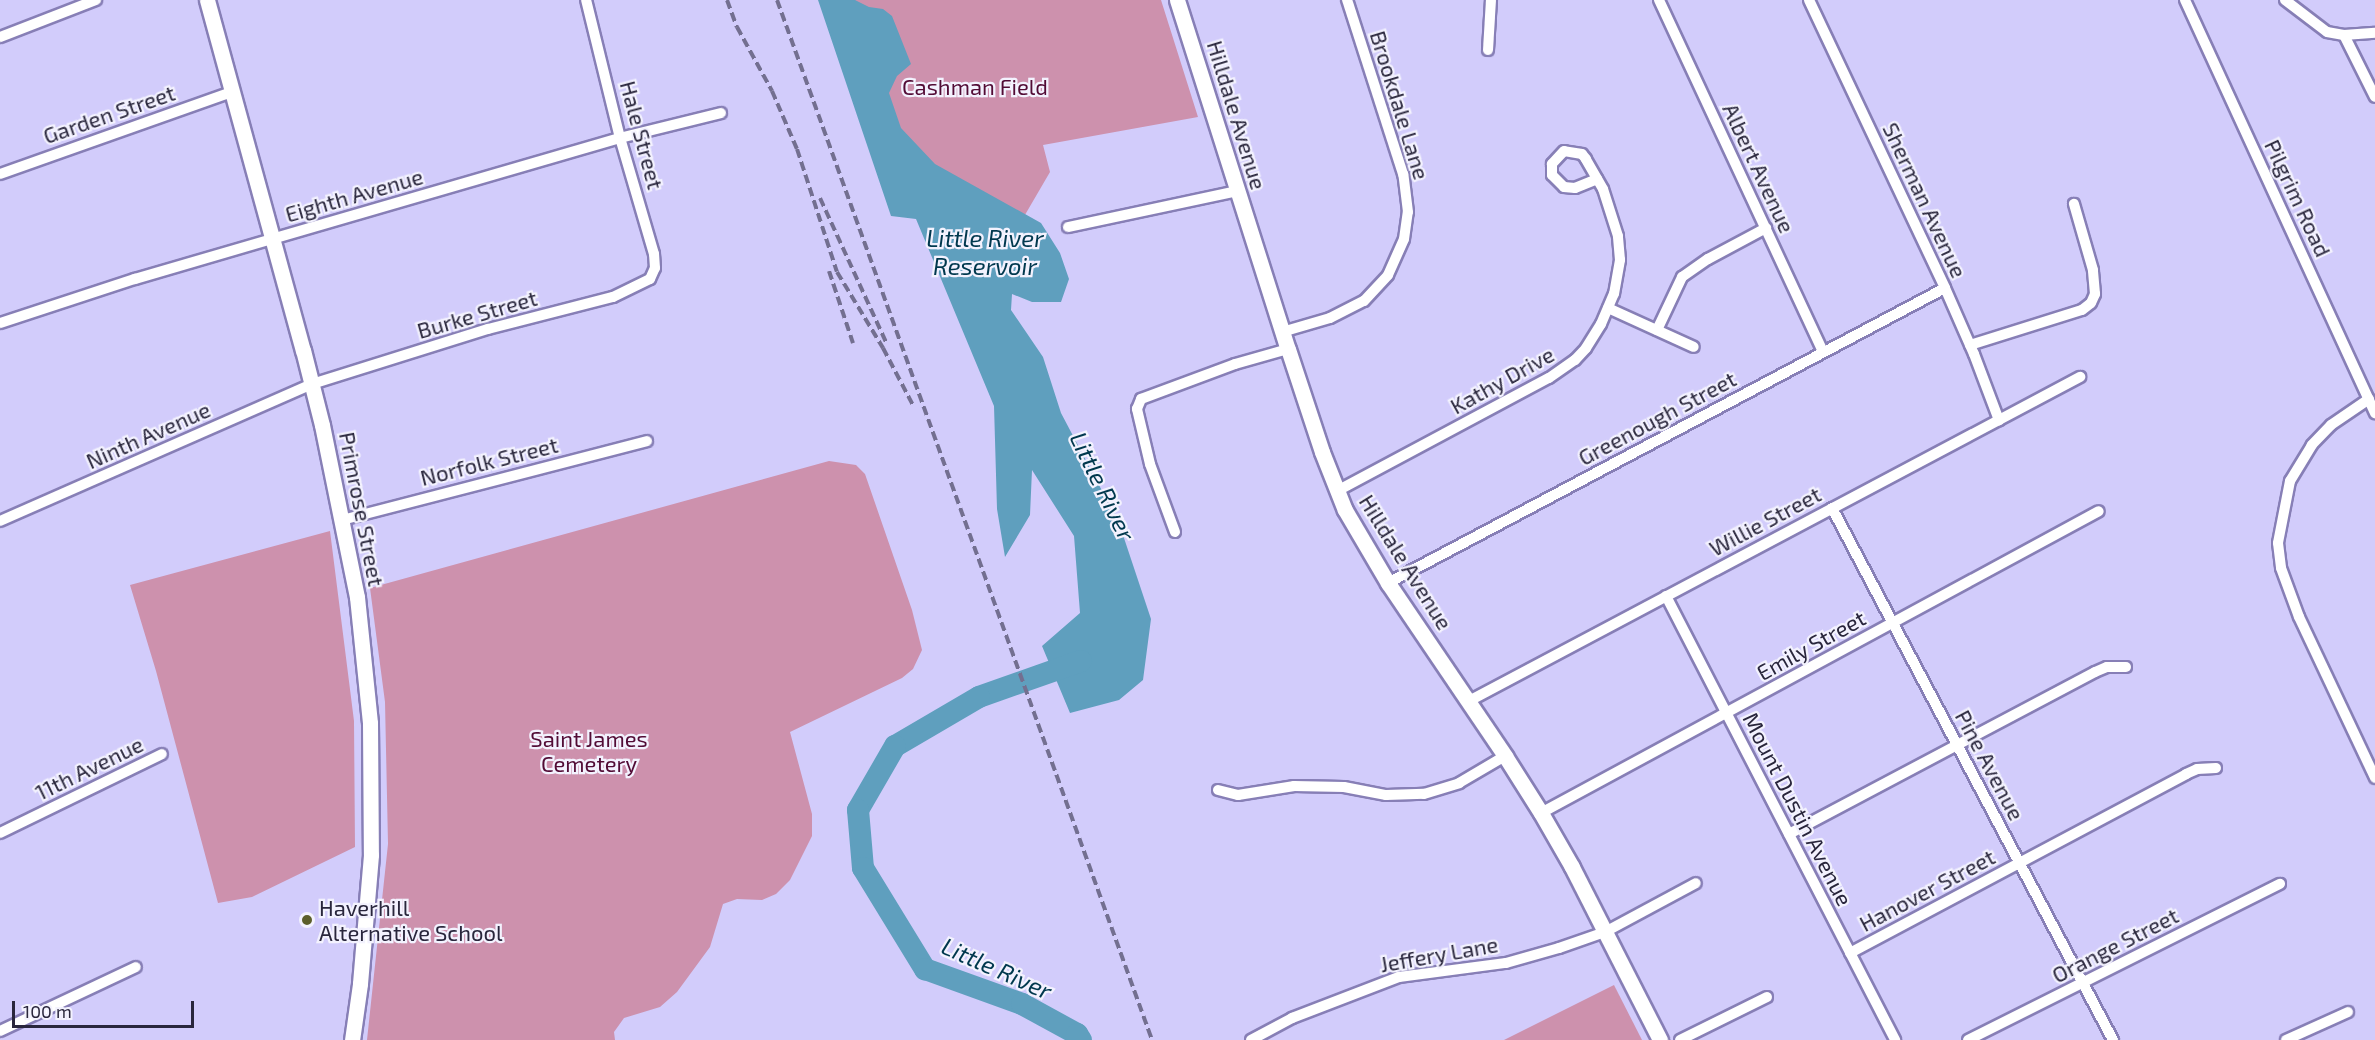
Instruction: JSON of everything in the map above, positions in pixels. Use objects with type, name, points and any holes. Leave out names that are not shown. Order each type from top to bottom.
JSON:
[{"type":"main road","name":"Primrose Street","points":[[207,0],[312,384],[342,520],[362,636],[372,756],[370,879],[352,1040]]},
{"type":"main road","name":"Hilldale Avenue","points":[[1177,0],[1282,332],[1336,491],[1355,529],[1388,583],[1468,700],[1541,813],[1660,1040]]},
{"type":"street","points":[[0,37],[96,0]]},
{"type":"street","name":"Hale Street","points":[[586,0],[620,138],[654,254],[655,268],[650,279]]},
{"type":"street","name":"Brookdale Lane","points":[[1282,332],[1330,318],[1364,301],[1388,275],[1404,239],[1407,212],[1403,174],[1347,0]]},
{"type":"street","points":[[1488,50],[1491,0]]},
{"type":"street","name":"Albert Avenue","points":[[1659,0],[1824,352]]},
{"type":"street","name":"Sherman Avenue","points":[[1809,0],[1945,288],[1999,420]]},
{"type":"street","name":"Pilgrim Road","points":[[2185,0],[2202,42],[2292,228],[2375,413]]},
{"type":"street","points":[[2285,0],[2327,32],[2344,35],[2375,33]]},
{"type":"street","points":[[2344,35],[2375,97]]},
{"type":"street","name":"Garden Street","points":[[0,174],[232,92]]},
{"type":"street","name":"Eighth Avenue","points":[[0,323],[272,238],[620,138],[721,113]]},
{"type":"street","name":"Kathy Drive","points":[[1336,491],[1562,370],[1586,348],[1608,308],[1618,273],[1619,248],[1612,214],[1597,179]]},
{"type":"street","points":[[1068,227],[1237,191]]},
{"type":"street","points":[[1970,345],[2082,310],[2091,303],[2095,294],[2095,283],[2074,204]]},
{"type":"street","points":[[1657,330],[1682,278],[1708,259],[1766,228]]},
{"type":"street","name":"Burke Street","points":[[312,384],[488,329],[613,297],[650,279]]},
{"type":"street","name":"Greenough Street","points":[[1388,583],[1945,288]]},
{"type":"street","points":[[1608,308],[1694,347]]},
{"type":"street","points":[[1175,532],[1150,464],[1137,409],[1141,399],[1235,364],[1288,349]]},
{"type":"street","name":"Willie Street","points":[[1468,700],[2080,377]]},
{"type":"street","name":"Ninth Avenue","points":[[0,521],[312,384]]},
{"type":"street","points":[[2369,399],[2331,425],[2312,445],[2290,481],[2278,543],[2281,568],[2299,617],[2375,778]]},
{"type":"street","name":"Norfolk Street","points":[[342,520],[646,441]]},
{"type":"street","name":"Pine Avenue","points":[[1832,508],[2113,1040]]},
{"type":"street","name":"Emily Street","points":[[1541,813],[2100,511]]},
{"type":"street","name":"Mount Dustin Avenue","points":[[1666,596],[1895,1040]]},
{"type":"street","points":[[1789,834],[2095,672],[2107,667],[2126,667]]},
{"type":"street","name":"11th Avenue","points":[[0,833],[162,754]]},
{"type":"street","points":[[1218,790],[1238,795],[1294,786],[1344,787],[1386,795],[1424,794],[1459,783],[1505,756]]},
{"type":"street","name":"Hanover Street","points":[[1850,953],[2186,774],[2197,769],[2216,768]]},
{"type":"street","name":"Jeffery Lane","points":[[1251,1040],[1302,1013],[1399,977],[1506,963],[1605,932],[1696,883]]},
{"type":"street","name":"Orange Street","points":[[1968,1040],[2280,884]]},
{"type":"street","points":[[0,1031],[136,967]]},
{"type":"street","points":[[1680,1040],[1767,997]]},
{"type":"street","points":[[2286,1040],[2348,1012]]},
{"type":"green space","name":"Cashman Field","points":[[844,0],[1161,0],[1198,117],[1043,145],[1050,172],[1022,220],[980,205],[900,136]]},
{"type":"green space","name":"Saint James Cemetery","points":[[829,461],[856,465],[865,474],[912,610],[922,650],[913,669],[902,678],[790,732],[812,814],[812,836],[790,880],[776,894],[762,900],[737,899],[723,904],[710,947],[677,992],[660,1007],[624,1018],[614,1032],[615,1040],[367,1040],[388,844],[385,702],[370,588]]},
{"type":"green space","points":[[330,531],[354,721],[355,847],[252,897],[218,903],[156,671],[130,585]]},
{"type":"green space","points":[[1614,985],[1642,1040],[1504,1040]]},
{"type":"water","name":"Little River Reservoir","points":[[818,0],[855,0],[869,7],[883,9],[892,16],[911,64],[897,76],[889,93],[901,128],[935,164],[1041,223],[1060,253],[1069,279],[1061,302],[1032,302],[1012,294],[1011,310],[1043,357],[1061,413],[1119,523],[1151,619],[1143,680],[1119,700],[1070,713],[1042,646],[1080,613],[1074,536],[1032,470],[1030,515],[1005,557],[997,509],[994,406],[916,219],[891,216]]},
{"type":"waterway","name":"Little River","points":[[1081,661],[979,697],[895,746],[858,810],[863,868],[925,969],[1022,1004],[1077,1034],[1081,1040]]},
{"type":"railway","points":[[727,0],[737,27],[772,91],[797,149],[837,272],[883,348],[914,407]]},
{"type":"railway","points":[[777,0],[1152,1040]]},
{"type":"railway","points":[[820,198],[886,342]]},
{"type":"railway","points":[[829,271],[853,343]]},
{"type":"place","name":"Haverhill Alternative School","points":[[307,920]]}]
